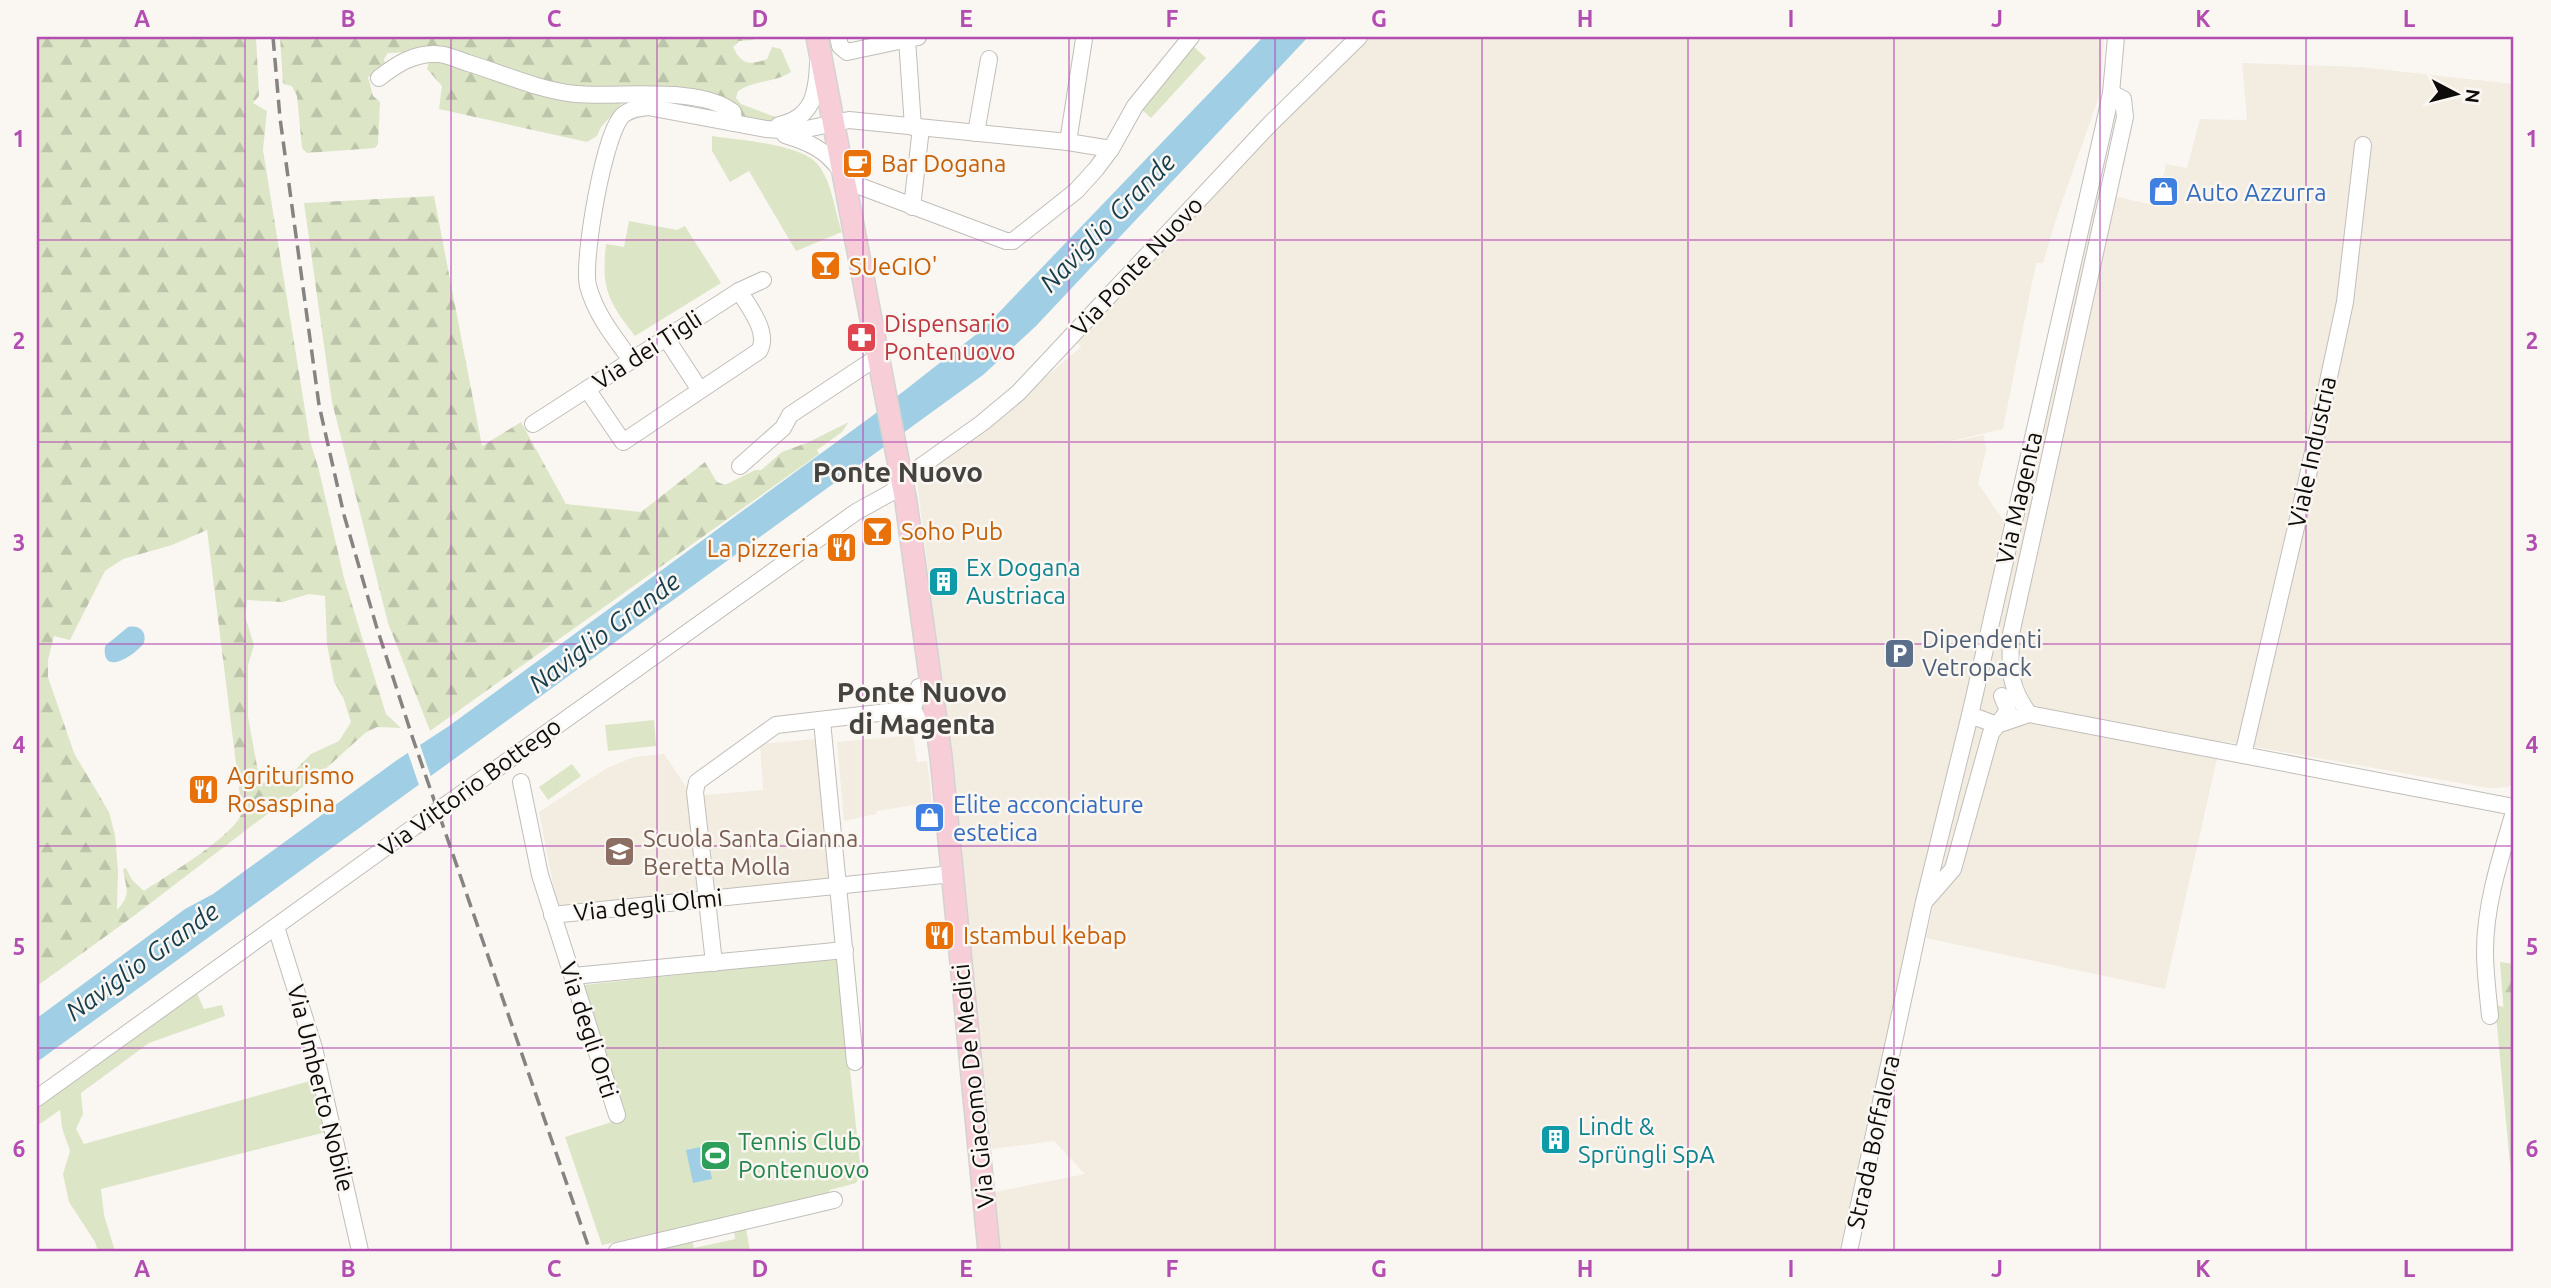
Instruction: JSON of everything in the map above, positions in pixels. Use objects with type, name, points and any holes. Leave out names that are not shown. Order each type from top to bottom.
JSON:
[{"type":"main road","name":"Via Giacomo De Medici","points":[[824,37],[834,123],[901,471],[932,684],[989,1251]]},
{"type":"street","points":[[804,116],[811,103],[824,37],[847,52],[912,38],[917,127],[912,207]]},
{"type":"street","points":[[766,129],[806,141],[821,149],[846,180],[982,233],[1013,241],[1076,191],[1111,149],[1135,106],[1191,37]]},
{"type":"street","name":"Via Ponte Nuovo","points":[[901,471],[982,423],[1018,393],[1261,134],[1359,37]]},
{"type":"street","name":"Via Magenta","points":[[1897,1033],[1924,902],[1970,715],[2111,93],[2116,37]]},
{"type":"street","points":[[1068,142],[1084,39]]},
{"type":"street","points":[[380,78],[396,64],[416,55],[439,54],[545,89],[579,94],[696,98],[726,107],[733,112],[734,124]]},
{"type":"street","points":[[976,133],[989,59]]},
{"type":"street","name":"Via Magenta","points":[[1924,902],[1953,869],[1990,733],[2008,711],[2011,635],[2125,117],[2123,99],[2111,93]]},
{"type":"street","points":[[631,360],[599,314],[587,284],[587,260],[602,171],[614,126],[623,115],[633,110],[648,107],[766,129],[797,131],[849,120],[1068,142],[1111,149]]},
{"type":"street","points":[[766,129],[793,122],[804,116],[816,116],[834,123]]},
{"type":"street","name":"Viale Industria","points":[[2243,755],[2345,302],[2363,145]]},
{"type":"street","name":"Via dei Tigli","points":[[533,424],[740,291],[763,280]]},
{"type":"street","points":[[587,389],[623,442],[759,351],[762,346],[761,330],[740,291]]},
{"type":"street","points":[[666,338],[700,390]]},
{"type":"street","points":[[740,466],[783,428],[790,415],[879,356]]},
{"type":"street","name":"Via Vittorio Bottego","points":[[37,1098],[856,512],[892,492],[901,471]]},
{"type":"street","points":[[932,684],[919,687],[913,709],[921,726],[936,726]]},
{"type":"street","points":[[1974,695],[2009,696],[2029,714]]},
{"type":"street","points":[[714,963],[705,899],[695,792],[697,782],[776,725],[913,709]]},
{"type":"street","points":[[1970,715],[1997,725],[2029,714],[2514,807]]},
{"type":"street","points":[[822,721],[855,1062]]},
{"type":"street","name":"Via degli Orti","points":[[521,782],[540,875],[617,1115]]},
{"type":"street","points":[[2490,1016],[2485,950],[2499,860],[2514,812]]},
{"type":"street","name":"Via degli Olmi","points":[[552,915],[952,874]]},
{"type":"street","name":"Via Umberto Nobile","points":[[276,927],[314,1048],[360,1251]]},
{"type":"street","points":[[573,976],[845,950]]},
{"type":"street","name":"Strada Boffalora","points":[[1849,1251],[1897,1033]]},
{"type":"street","points":[[617,1251],[834,1200]]},
{"type":"shaded area","points":[[1366,37],[2104,37],[2100,94],[2043,263],[2036,263],[2003,429],[1926,447],[1984,435],[1986,451],[1978,483],[2005,523],[1839,1251],[1000,1251],[995,1192],[1085,1174],[1054,1141],[992,1149],[946,716],[917,482],[919,477],[1081,347],[1076,341],[1132,278]]},
{"type":"shaded area","points":[[2242,63],[2360,67],[2514,84],[2514,783],[2510,786],[2488,788],[2221,741],[2165,989],[1926,938],[2097,192],[2157,206],[2166,164],[2187,168],[2200,119],[2247,120]]},
{"type":"shaded area","points":[[913,735],[917,762],[927,761],[932,802],[877,811],[876,814],[844,821],[837,742]]},
{"type":"shaded area","name":"Scuola Santa Gianna Beretta Molla","points":[[819,739],[833,879],[714,891],[704,795],[763,790],[760,744]]},
{"type":"shaded area","name":"Scuola Santa Gianna Beretta Molla","points":[[664,754],[687,788],[698,892],[562,908],[557,905],[539,812],[607,768],[634,757]]},
{"type":"green space","points":[[37,37],[256,37],[259,96],[253,103],[267,111],[263,150],[310,441],[344,578],[386,714],[401,728],[377,727],[365,733],[321,773],[37,986]],"holes":[[[207,530],[242,812],[237,821],[214,843],[144,891],[132,880],[126,868],[123,869],[126,895],[117,910],[118,870],[115,835],[109,812],[74,753],[48,677],[48,660],[54,636],[70,640],[105,571],[123,559],[172,545]],[[309,594],[325,596],[327,644],[334,682],[343,697],[351,722],[339,741],[311,754],[280,785],[260,782],[248,717],[248,665],[254,645],[245,616],[247,600],[283,602]]]},
{"type":"green space","points":[[280,37],[756,37],[753,40],[739,41],[733,47],[739,57],[750,63],[767,59],[772,47],[781,49],[791,72],[738,91],[736,98],[741,104],[775,117],[772,122],[739,117],[731,105],[628,97],[601,127],[597,136],[587,142],[439,109],[442,86],[427,69],[429,61],[412,52],[388,53],[384,59],[386,69],[368,77],[373,96],[380,102],[378,144],[375,148],[307,153],[302,148],[297,96],[292,86],[283,84]]},
{"type":"green space","points":[[1191,44],[1206,58],[1151,118],[1141,109]]},
{"type":"green space","points":[[712,136],[770,144],[811,159],[819,166],[827,181],[842,232],[796,251],[749,171],[730,182],[712,151]]},
{"type":"green space","points":[[434,196],[482,446],[521,422],[566,504],[641,512],[705,462],[717,482],[725,485],[755,470],[761,470],[782,452],[849,422],[842,432],[817,450],[819,454],[430,731],[388,623],[332,402],[304,203]]},
{"type":"green space","points":[[629,221],[677,230],[685,226],[721,283],[635,336],[608,294],[605,272],[606,244],[624,247]]},
{"type":"green space","points":[[654,720],[656,746],[608,751],[605,725]]},
{"type":"green space","points":[[572,764],[581,776],[548,800],[539,787]]},
{"type":"green space","name":"Tennis Club Pontenuovo","points":[[838,958],[861,1173],[856,1183],[830,1190],[826,1195],[602,1245],[565,1137],[624,1118],[583,985]]},
{"type":"green space","points":[[2500,962],[2514,964],[2514,1017],[2504,1015]]},
{"type":"green space","points":[[196,991],[204,1009],[222,1005],[225,1016],[149,1043],[81,1093],[83,1114],[76,1129],[84,1144],[317,1079],[330,1131],[101,1189],[104,1215],[115,1251],[98,1251],[69,1202],[63,1174],[70,1151],[62,1128],[60,1110],[37,1126],[37,1107]]},
{"type":"green space","points":[[2495,1005],[2514,1009],[2514,1206]]},
{"type":"green space","points":[[746,1229],[750,1251],[642,1251],[692,1241],[694,1248],[735,1239],[734,1231]]},
{"type":"water","name":"Naviglio Grande","points":[[1263,37],[1308,37],[1036,326],[983,375],[37,1062],[37,1018],[185,909],[213,894],[397,760],[449,726],[872,416],[983,329]]},
{"type":"water","points":[[128,627],[141,630],[144,643],[127,658],[108,661],[105,646]]},
{"type":"water","points":[[705,1146],[712,1179],[693,1183],[686,1150]]},
{"type":"pier","points":[[419,742],[432,780],[420,788],[407,750]]},
{"type":"railway","points":[[273,37],[280,118],[319,405],[344,515],[413,739],[590,1251]]},
{"type":"place","name":"Bar Dogana","points":[[858,163]]},
{"type":"place","name":"Auto Azzurra","points":[[2163,192]]},
{"type":"place","name":"SUeGIO'","points":[[826,266]]},
{"type":"place","name":"Dispensario Pontenuovo","points":[[861,337]]},
{"type":"place","name":"Soho Pub","points":[[878,531]]},
{"type":"place","name":"La pizzeria","points":[[842,548]]},
{"type":"place","name":"Ex Dogana Austriaca","points":[[943,581]]},
{"type":"place","name":"Dipendenti Vetropack","points":[[1899,653]]},
{"type":"place","name":"Agriturismo Rosaspina","points":[[204,789]]},
{"type":"place","name":"Elite acconciature estetica","points":[[930,818]]},
{"type":"place","name":"Scuola Santa Gianna Beretta Molla","points":[[620,852]]},
{"type":"place","name":"Istambul kebap","points":[[940,935]]},
{"type":"place","name":"Lindt & Sprüngli SpA","points":[[1555,1140]]},
{"type":"place","name":"Tennis Club Pontenuovo","points":[[715,1155]]},
{"type":"district","name":"Ponte Nuovo","points":[[898,471]]},
{"type":"district","name":"Ponte Nuovo di Magenta","points":[[922,707]]}]
